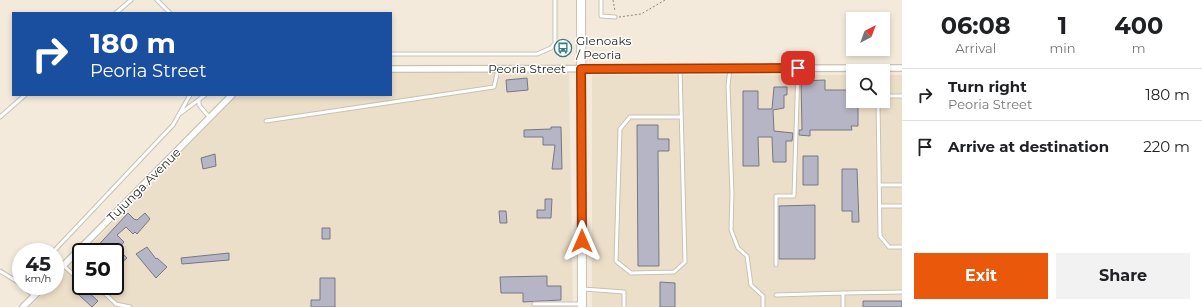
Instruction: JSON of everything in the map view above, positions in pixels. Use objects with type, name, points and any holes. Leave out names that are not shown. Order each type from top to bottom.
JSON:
[{"type":"main road","points":[[581,0],[582,306]]},
{"type":"street","name":"Peoria Street","points":[[890,68],[902,68]]},
{"type":"street","name":"Peoria Street","points":[[392,69],[846,69]]},
{"type":"street","name":"Tujunga Avenue","points":[[64,266],[231,96]]},
{"type":"street","points":[[23,307],[34,296]]},
{"type":"lane","points":[[117,12],[131,0]]},
{"type":"lane","points":[[157,0],[169,12]]},
{"type":"lane","points":[[392,54],[537,54],[544,52],[551,48],[555,42],[555,0]]},
{"type":"lane","points":[[601,0],[601,16],[615,17]]},
{"type":"lane","points":[[680,68],[682,117],[685,262],[674,272],[631,273],[616,261],[620,129],[630,117],[682,117]]},
{"type":"lane","points":[[730,68],[728,86],[732,194],[731,230],[738,248],[747,256],[751,285],[763,296],[764,307]]},
{"type":"lane","points":[[776,265],[776,196],[794,196],[798,68]]},
{"type":"lane","points":[[266,121],[494,87],[498,69]]},
{"type":"lane","points":[[0,117],[23,96]]},
{"type":"lane","points":[[62,243],[173,125],[189,96]]},
{"type":"lane","points":[[180,114],[204,96]]},
{"type":"lane","points":[[890,96],[902,96]]},
{"type":"lane","points":[[199,100],[199,105],[210,118]]},
{"type":"lane","points":[[878,108],[880,236],[889,247],[902,247]]},
{"type":"lane","points":[[880,185],[902,185]]},
{"type":"lane","points":[[880,206],[902,206]]},
{"type":"lane","points":[[64,266],[72,273]]},
{"type":"lane","points":[[0,271],[12,279]]},
{"type":"lane","points":[[582,289],[624,292],[624,307]]},
{"type":"lane","points":[[776,295],[902,292]]},
{"type":"lane","points":[[843,293],[843,307]]},
{"type":"lane","points":[[106,295],[116,304],[130,307]]},
{"type":"lane","points":[[534,304],[582,306]]},
{"type":"path","points":[[614,0],[615,17],[641,14],[665,0]]},
{"type":"shaded area","points":[[392,73],[569,73],[573,307],[30,307],[42,295],[64,295],[64,273],[72,264],[72,295],[124,295],[124,243],[93,243],[236,96],[392,96]]},
{"type":"shaded area","points":[[592,75],[846,75],[846,108],[890,108],[890,75],[902,75],[902,307],[592,307]]},
{"type":"building","points":[[527,78],[528,90],[507,92],[506,80]]},
{"type":"building","points":[[825,80],[825,90],[846,90],[846,108],[858,108],[858,126],[851,126],[852,130],[810,130],[810,136],[799,135],[799,130],[802,130],[801,81]]},
{"type":"building","points":[[774,87],[787,87],[787,95],[784,95],[784,108],[773,110],[774,131],[793,133],[792,141],[786,141],[786,162],[773,162],[772,137],[758,137],[759,166],[743,166],[743,91],[758,91],[758,109],[772,109]]},
{"type":"building","points":[[637,125],[658,125],[658,139],[669,139],[669,151],[658,151],[659,266],[638,266]]},
{"type":"building","points":[[551,127],[561,127],[562,169],[552,169],[555,145],[543,145],[543,137],[524,137],[524,130],[551,129]]},
{"type":"building","points":[[215,154],[216,166],[203,169],[201,158]]},
{"type":"building","points":[[803,156],[818,156],[818,185],[803,185]]},
{"type":"building","points":[[842,169],[857,169],[859,222],[852,222],[852,211],[842,211]]},
{"type":"building","points":[[545,199],[552,199],[551,218],[537,218],[537,210],[545,210]]},
{"type":"building","points":[[815,205],[815,259],[779,259],[779,206]]},
{"type":"building","points":[[499,211],[506,211],[507,223],[500,223]]},
{"type":"building","points":[[128,213],[137,220],[145,213],[150,219],[137,234],[135,232],[133,234],[126,227],[117,235],[124,242],[123,243],[100,243]]},
{"type":"building","points":[[322,228],[330,228],[330,239],[322,239]]},
{"type":"building","points":[[147,247],[156,259],[157,258],[167,267],[156,278],[136,254]]},
{"type":"building","points":[[229,253],[229,260],[182,264],[181,258]]},
{"type":"building","points":[[547,276],[547,286],[561,286],[561,300],[523,302],[523,293],[501,293],[500,277]]},
{"type":"building","points":[[320,278],[335,278],[335,307],[311,307],[311,300],[320,300]]},
{"type":"building","points":[[660,282],[675,283],[675,307],[660,307]]},
{"type":"building","points":[[79,295],[92,295],[98,301],[92,307]]},
{"type":"building","points":[[863,301],[902,301],[902,307],[863,307]]},
{"type":"place","name":"Glenoaks / Peoria","points":[[563,48]]},
{"type":"route","points":[[582,241],[581,69],[798,68]]}]
